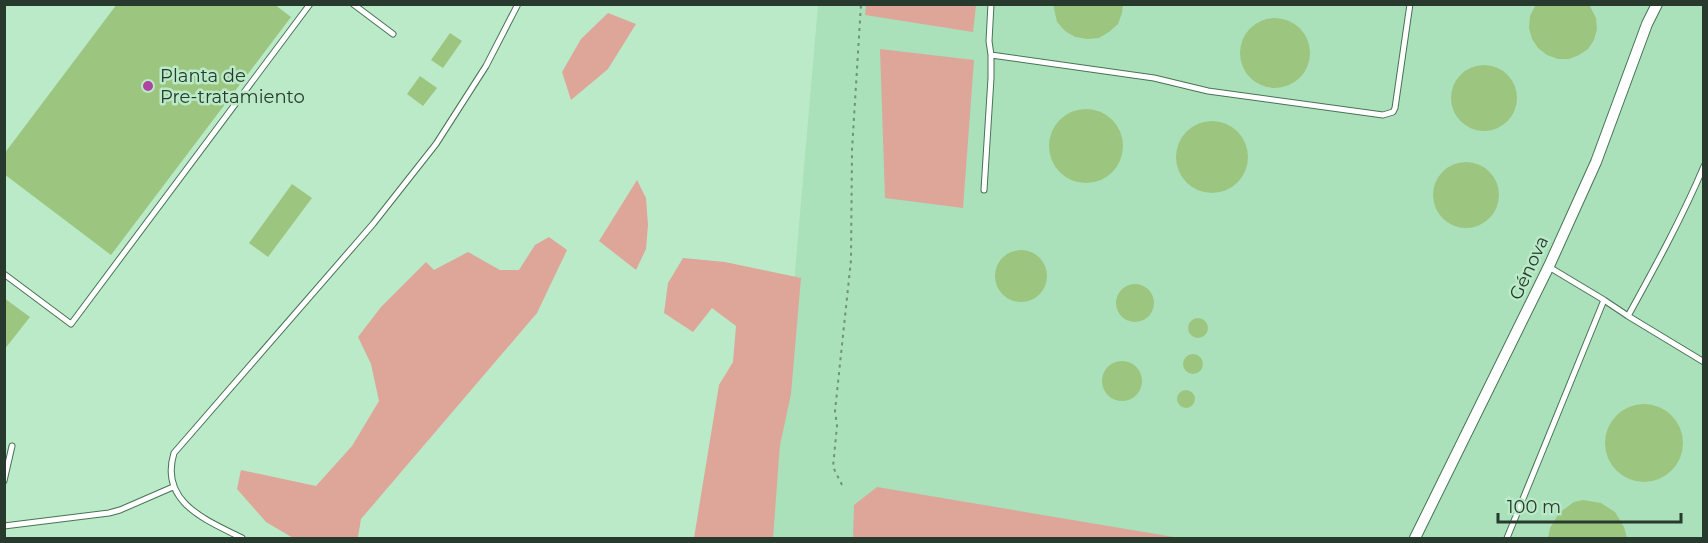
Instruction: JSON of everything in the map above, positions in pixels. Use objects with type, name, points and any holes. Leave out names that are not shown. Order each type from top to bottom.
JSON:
[{"type":"street","name":"Génova","points":[[1415,538],[1549,266],[1596,162],[1647,24],[1657,4]]},
{"type":"lane","points":[[4,274],[71,324],[310,4]]},
{"type":"lane","points":[[353,4],[393,34]]},
{"type":"lane","points":[[242,538],[203,518],[179,498],[171,482],[171,464],[174,453],[373,224],[436,144],[486,66],[518,4]]},
{"type":"lane","points":[[984,190],[991,55],[989,41],[991,4]]},
{"type":"lane","points":[[991,55],[1154,78],[1208,91],[1383,115],[1392,112],[1395,108],[1410,4]]},
{"type":"lane","points":[[1628,316],[1681,218],[1704,166]]},
{"type":"lane","points":[[1549,266],[1704,362]]},
{"type":"lane","points":[[1507,538],[1604,300]]},
{"type":"lane","points":[[4,482],[12,446]]},
{"type":"lane","points":[[4,526],[13,523],[109,513],[173,486]]},
{"type":"path","points":[[842,485],[833,467],[833,457],[837,426],[835,411],[851,260],[852,150],[861,4]]},
{"type":"shaded area","points":[[818,5],[1703,5],[1703,538],[772,538]]},
{"type":"shaded area","points":[[866,5],[976,5],[973,32],[865,15]]},
{"type":"shaded area","points":[[608,13],[636,24],[608,69],[571,100],[562,72],[581,39]]},
{"type":"shaded area","points":[[880,49],[974,60],[963,208],[885,198]]},
{"type":"shaded area","points":[[637,180],[646,198],[648,225],[646,249],[636,270],[599,241]]},
{"type":"shaded area","points":[[549,237],[567,250],[537,313],[361,519],[359,538],[293,538],[266,522],[237,489],[241,470],[316,486],[352,446],[379,401],[371,364],[358,337],[381,307],[426,262],[434,270],[468,252],[500,270],[519,270],[535,245]]},
{"type":"shaded area","points":[[683,258],[725,262],[801,278],[791,394],[780,445],[773,538],[694,538],[719,385],[733,362],[736,326],[712,308],[693,332],[664,313],[668,283]]},
{"type":"shaded area","points":[[877,487],[1180,538],[853,538],[854,505]]},
{"type":"building","name":"Planta de Pre-tratamiento","points":[[117,4],[274,4],[291,17],[111,255],[4,174],[4,154]]},
{"type":"building","points":[[1053,4],[1123,4],[1118,24],[1099,38],[1087,39],[1075,37],[1065,31],[1057,22]]},
{"type":"building","points":[[1536,4],[1589,4],[1596,18],[1597,29],[1588,49],[1569,59],[1558,59],[1538,48],[1529,28],[1530,16]]},
{"type":"building","points":[[1275,18],[1288,21],[1300,28],[1307,40],[1310,53],[1307,66],[1300,78],[1288,85],[1275,88],[1262,85],[1250,78],[1243,66],[1240,53],[1243,40],[1250,28],[1262,21]]},
{"type":"building","points":[[450,33],[462,41],[443,68],[431,60]]},
{"type":"building","points":[[1477,65],[1491,65],[1503,70],[1512,79],[1517,98],[1515,111],[1508,122],[1491,131],[1477,131],[1465,126],[1456,117],[1451,105],[1451,91],[1456,79],[1465,70]]},
{"type":"building","points":[[420,76],[437,88],[423,106],[407,94]]},
{"type":"building","points":[[1086,109],[1107,115],[1117,125],[1123,146],[1117,167],[1107,177],[1086,183],[1065,177],[1055,167],[1049,146],[1055,125],[1065,115]]},
{"type":"building","points":[[1212,121],[1232,127],[1242,137],[1248,157],[1242,177],[1232,187],[1212,193],[1192,187],[1182,177],[1176,157],[1182,137],[1192,127]]},
{"type":"building","points":[[1466,162],[1479,165],[1489,172],[1496,182],[1499,195],[1496,208],[1489,218],[1479,225],[1466,228],[1453,225],[1443,218],[1436,208],[1433,195],[1436,182],[1443,172],[1453,165]]},
{"type":"building","points":[[292,184],[312,198],[268,257],[249,243]]},
{"type":"building","points":[[1016,250],[1026,250],[1040,257],[1047,276],[1040,295],[1026,302],[1016,302],[1006,298],[999,291],[995,281],[995,271],[999,261],[1006,254]]},
{"type":"building","points":[[1135,284],[1149,289],[1154,303],[1149,317],[1135,322],[1121,317],[1116,303],[1121,289]]},
{"type":"building","points":[[4,298],[30,317],[4,350]]},
{"type":"building","points":[[1198,318],[1205,321],[1208,328],[1205,335],[1198,338],[1191,335],[1188,328],[1191,321]]},
{"type":"building","points":[[1193,354],[1200,357],[1203,364],[1200,371],[1193,374],[1186,371],[1183,364],[1186,357]]},
{"type":"building","points":[[1122,361],[1136,367],[1142,381],[1136,395],[1122,401],[1108,395],[1102,381],[1108,367]]},
{"type":"building","points":[[1182,390],[1190,390],[1195,395],[1193,406],[1182,408],[1177,403],[1177,395]]},
{"type":"building","points":[[1644,404],[1659,407],[1672,415],[1680,428],[1683,443],[1680,458],[1672,471],[1659,479],[1644,482],[1629,479],[1616,471],[1608,458],[1605,443],[1608,428],[1616,415],[1629,407]]},
{"type":"building","points":[[1583,500],[1601,503],[1615,512],[1624,527],[1627,538],[1548,538],[1550,528],[1559,513],[1574,502]]},
{"type":"place","name":"Planta de Pre-tratamiento","points":[[148,86]]}]
